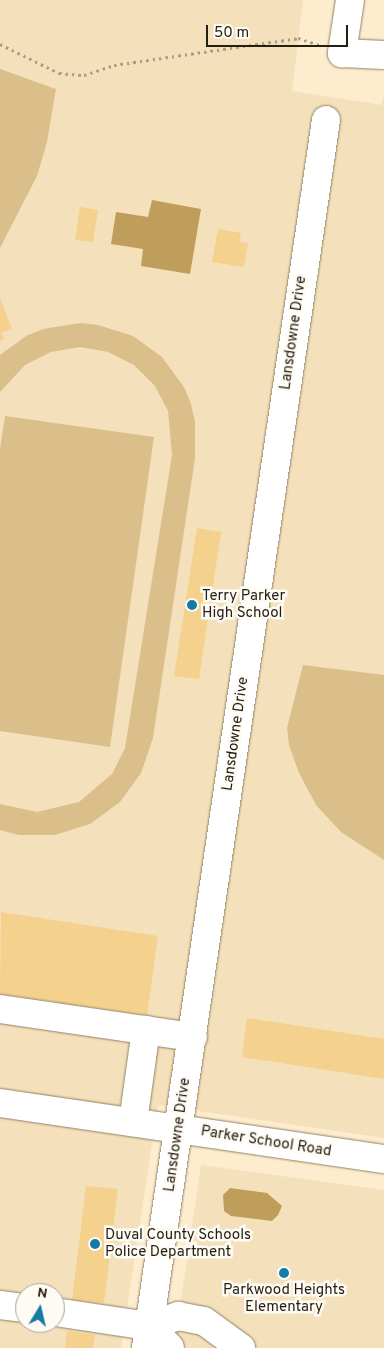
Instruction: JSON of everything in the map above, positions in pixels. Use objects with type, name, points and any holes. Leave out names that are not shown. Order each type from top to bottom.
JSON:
[{"type":"street","points":[[350,0],[342,53],[384,55]]},
{"type":"street","name":"Lansdowne Drive","points":[[148,1337],[326,120]]},
{"type":"street","points":[[0,1009],[193,1036]]},
{"type":"street","points":[[133,1122],[146,1030]]},
{"type":"street","name":"Parker School Road","points":[[0,1102],[384,1159]]},
{"type":"street","points":[[0,1305],[15,1307]]},
{"type":"street","points":[[65,1315],[148,1337],[170,1348]]},
{"type":"street","points":[[148,1337],[178,1316],[204,1321],[241,1348]]},
{"type":"path","points":[[0,44],[59,73],[84,75],[114,65],[298,38]]},
{"type":"shaded area","name":"Terry Parker High School","points":[[0,0],[303,0],[292,91],[382,105],[384,95],[384,1138],[158,1105],[121,1348],[0,1348]]},
{"type":"shaded area","points":[[0,69],[56,89],[47,142],[37,176],[0,248]]},
{"type":"shaded area","points":[[152,200],[201,209],[190,274],[141,266],[143,249],[111,244],[116,212],[148,217]]},
{"type":"shaded area","points":[[80,323],[98,325],[133,336],[162,357],[184,387],[191,404],[195,422],[195,458],[153,738],[141,773],[120,802],[90,824],[55,835],[19,835],[0,830],[0,804],[37,812],[79,802],[112,774],[125,748],[172,455],[168,411],[155,386],[134,365],[108,352],[80,347],[51,352],[25,365],[0,392],[0,355],[26,336],[43,329]]},
{"type":"shaded area","points":[[5,416],[154,437],[110,747],[0,731],[0,449]]},
{"type":"shaded area","points":[[303,665],[384,675],[384,860],[341,832],[316,805],[299,773],[289,745],[287,728]]},
{"type":"shaded area","name":"Parkwood Heights Elementary","points":[[201,1165],[384,1190],[384,1348],[174,1348]]},
{"type":"shaded area","points":[[230,1188],[267,1193],[282,1206],[278,1215],[272,1221],[231,1216],[224,1211],[223,1195]]},
{"type":"building","points":[[80,207],[98,210],[93,242],[75,240]]},
{"type":"building","points":[[218,229],[241,233],[239,242],[248,243],[244,267],[212,262]]},
{"type":"building","points":[[0,298],[12,329],[1,333],[4,339],[0,341]]},
{"type":"building","points":[[197,528],[221,532],[199,679],[174,676]]},
{"type":"building","points":[[1,912],[158,936],[147,1015],[77,1005],[76,1013],[56,1010],[57,1002],[0,994]]},
{"type":"building","points":[[247,1018],[384,1039],[384,1079],[242,1057]]},
{"type":"building","name":"Duval County Schools Police Department","points":[[86,1186],[118,1189],[104,1303],[72,1300]]},
{"type":"building","points":[[67,1331],[95,1335],[93,1348],[65,1348]]},
{"type":"place","name":"Terry Parker High School","points":[[192,605]]},
{"type":"place","name":"Duval County Schools Police Department","points":[[95,1244]]},
{"type":"place","name":"Parkwood Heights Elementary","points":[[284,1273]]}]
